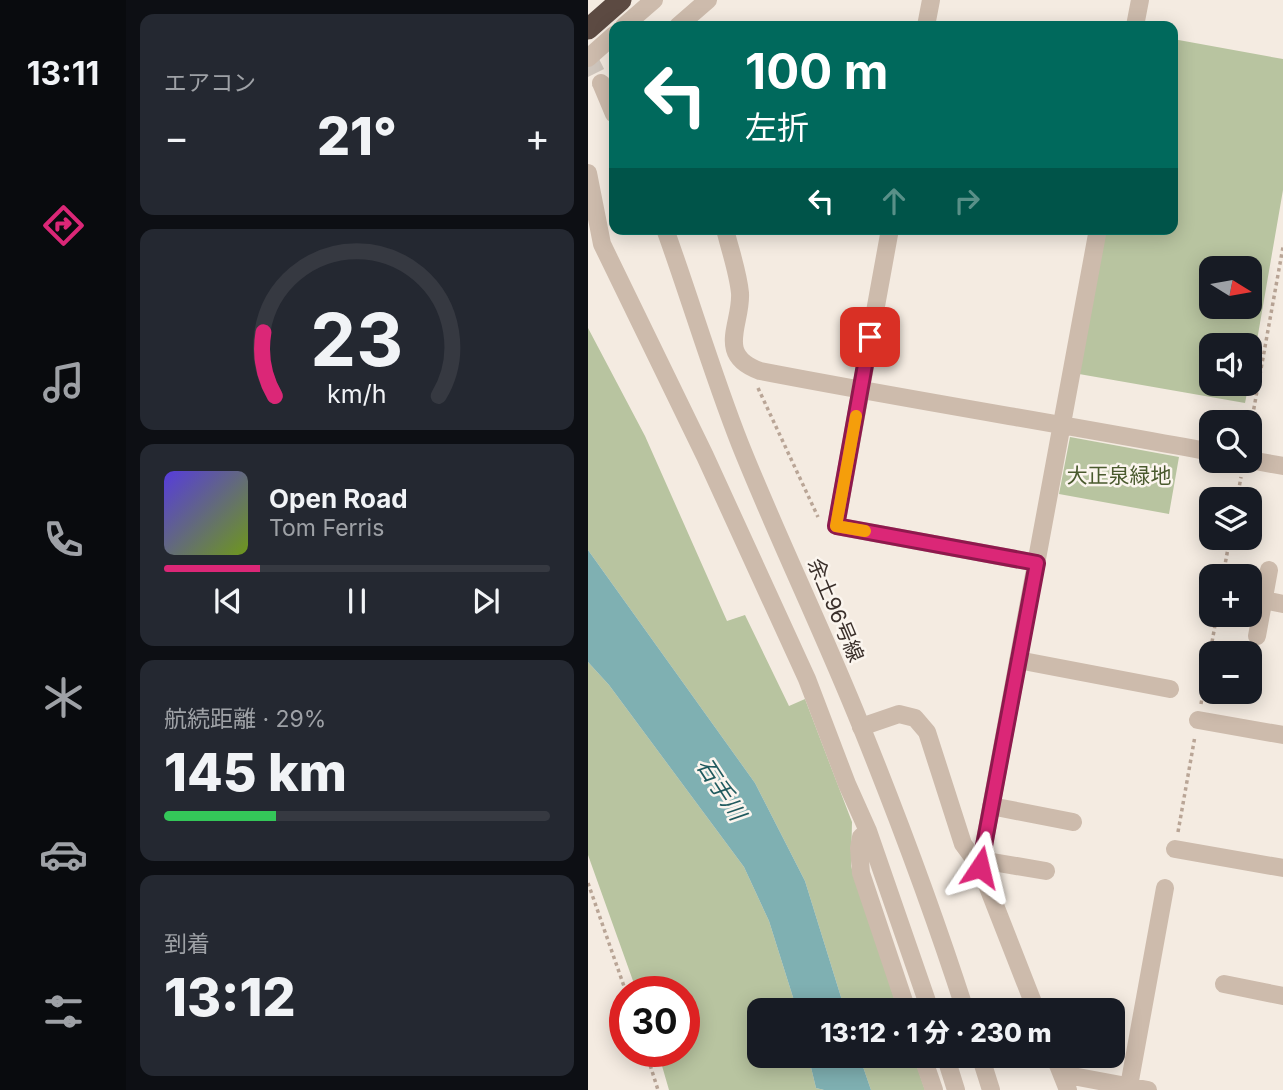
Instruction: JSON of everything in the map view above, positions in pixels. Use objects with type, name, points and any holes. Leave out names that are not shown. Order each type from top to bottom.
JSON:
[{"type":"highway","points":[[588,29],[621,0]]},
{"type":"street","points":[[630,21],[654,0]]},
{"type":"street","points":[[684,21],[708,0]]},
{"type":"street","points":[[927,21],[931,0]]},
{"type":"street","points":[[1136,21],[1140,0]]},
{"type":"street","points":[[588,58],[609,39]]},
{"type":"street","points":[[601,83],[609,102]]},
{"type":"street","points":[[588,173],[602,244],[705,456],[807,679],[868,831],[926,998]]},
{"type":"street","name":"余土96号線","points":[[667,235],[706,354],[740,445],[862,727],[961,998]]},
{"type":"street","points":[[726,235],[740,290],[733,346],[748,367],[861,390],[1199,450]]},
{"type":"street","points":[[889,235],[836,526],[1037,563]]},
{"type":"street","points":[[980,863],[1097,235]]},
{"type":"street","points":[[1262,466],[1283,466]]},
{"type":"street","points":[[1256,636],[1269,570]]},
{"type":"street","points":[[1264,600],[1283,604]]},
{"type":"street","points":[[1018,660],[1170,689]]},
{"type":"street","points":[[862,727],[899,714],[915,718],[927,732],[963,844],[980,863],[1031,998]]},
{"type":"street","points":[[1198,720],[1283,735]]},
{"type":"street","points":[[953,817],[972,821],[981,819],[990,810]]},
{"type":"street","points":[[990,810],[1073,822]]},
{"type":"street","points":[[868,831],[861,837],[859,848],[861,873],[903,998]]},
{"type":"street","points":[[1175,849],[1283,868]]},
{"type":"street","points":[[980,863],[1046,871]]},
{"type":"street","points":[[1129,1086],[1165,888]]},
{"type":"street","points":[[1224,985],[1283,996]]},
{"type":"street","points":[[926,1068],[934,1090]]},
{"type":"street","points":[[949,1068],[956,1090]]},
{"type":"street","points":[[984,1068],[991,1090]]},
{"type":"street","points":[[1065,1082],[1129,1086],[1148,1090]]},
{"type":"path","points":[[1254,410],[1283,247]]},
{"type":"path","points":[[748,367],[821,523],[836,526]]},
{"type":"path","points":[[1175,849],[1215,627]]},
{"type":"path","points":[[588,883],[620,976]]},
{"type":"path","points":[[651,1067],[658,1090]]},
{"type":"green space","points":[[1178,40],[1283,59],[1283,190],[1262,312],[1262,256],[1199,256],[1199,319],[1261,319],[1258,333],[1199,333],[1199,395],[1079,374],[1104,235],[1178,235]]},
{"type":"green space","points":[[588,328],[645,436],[727,621],[745,615],[789,706],[805,699],[852,822],[851,866],[894,998],[841,998],[805,881],[755,783],[588,550]]},
{"type":"green space","points":[[1205,396],[1246,396],[1245,403]]},
{"type":"green space","name":"大正泉緑地","points":[[1070,437],[1179,457],[1169,514],[1059,494]]},
{"type":"green space","points":[[588,662],[609,685],[744,867],[769,921],[793,998],[747,998],[747,1068],[811,1068],[816,1088],[824,1090],[669,1090],[662,1067],[700,1067],[700,976],[631,976],[588,855]]},
{"type":"green space","points":[[863,1068],[917,1068],[925,1090],[871,1090]]},
{"type":"water","name":"石手川","points":[[588,550],[755,783],[805,881],[841,998],[793,998],[769,921],[744,867],[609,685],[588,662]]},
{"type":"water","points":[[811,1068],[863,1068],[871,1090],[824,1090],[816,1088]]},
{"type":"tunnel","points":[[588,57],[601,83]]},
{"type":"slow traffic","points":[[856,416],[836,526],[865,531]]},
{"type":"route","points":[[870,337],[836,526],[1037,563],[980,867]]}]
